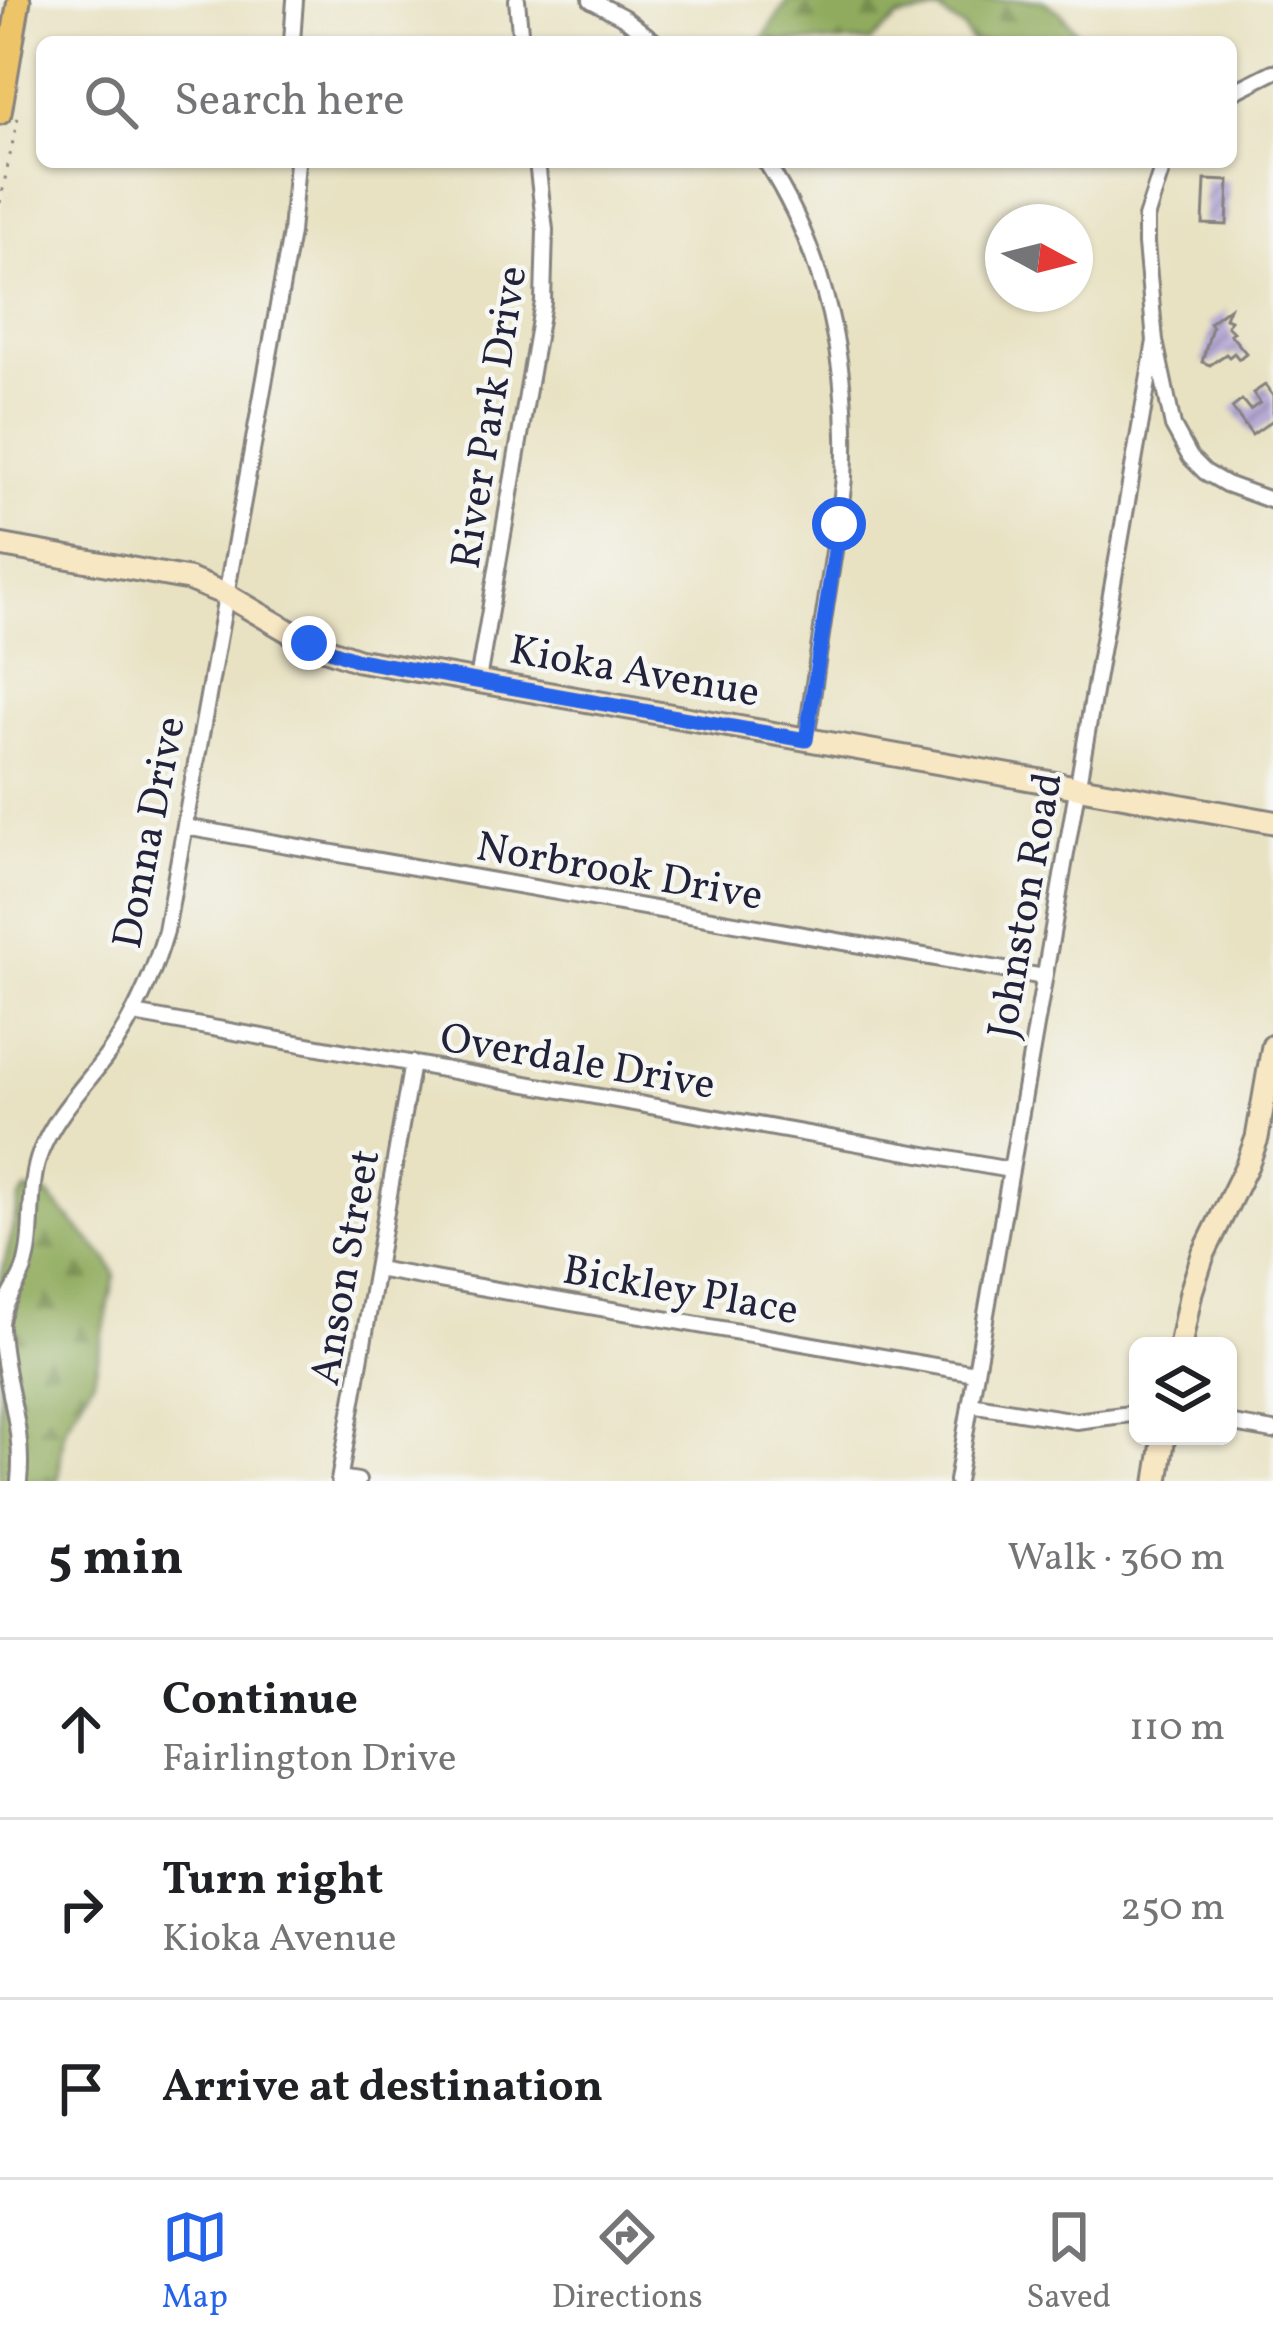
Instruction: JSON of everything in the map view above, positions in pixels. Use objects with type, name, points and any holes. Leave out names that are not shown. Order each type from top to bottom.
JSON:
[{"type":"main road","points":[[0,112],[19,0]]},
{"type":"street","points":[[292,36],[295,0]]},
{"type":"street","points":[[517,0],[520,36]]},
{"type":"street","points":[[591,0],[647,36]]},
{"type":"street","points":[[1237,91],[1273,72]]},
{"type":"street","name":"Donna Drive","points":[[20,1481],[21,1436],[8,1382],[1,1315],[25,1266],[38,1156],[62,1112],[134,1014],[166,931],[290,233],[295,168]]},
{"type":"street","name":"River Park Drive","points":[[478,680],[543,302],[545,230],[537,168]]},
{"type":"street","points":[[770,168],[813,256],[834,329],[844,417],[839,524],[806,740]]},
{"type":"street","points":[[1162,168],[1146,218],[1155,341],[1170,417],[1190,458],[1205,472],[1273,501]]},
{"type":"street","name":"Johnston Road","points":[[957,1481],[1155,341]]},
{"type":"street","name":"Kioka Avenue","points":[[0,545],[188,579],[342,656],[1273,822]]},
{"type":"street","name":"Norbrook Drive","points":[[185,827],[1044,977]]},
{"type":"street","name":"Overdale Drive","points":[[134,1014],[1010,1169]]},
{"type":"street","points":[[1182,1337],[1203,1255],[1257,1138],[1273,1046]]},
{"type":"street","name":"Anson Street","points":[[340,1479],[412,1064]]},
{"type":"street","name":"Bickley Place","points":[[376,1269],[975,1373]]},
{"type":"street","points":[[970,1404],[1076,1421],[1129,1414]]},
{"type":"street","points":[[1237,1425],[1273,1431]]},
{"type":"street","points":[[1157,1481],[1163,1445]]},
{"type":"street","points":[[340,1479],[358,1481]]},
{"type":"green space","points":[[788,0],[1042,0],[1063,14],[1080,36],[968,36],[939,11],[898,18],[877,36],[765,36]]},
{"type":"green space","points":[[27,1190],[45,1192],[108,1260],[115,1275],[94,1378],[64,1430],[58,1481],[0,1481],[0,1283],[19,1199]]},
{"type":"building","points":[[1205,180],[1229,181],[1227,225],[1203,224]]},
{"type":"building","points":[[1229,308],[1225,318],[1230,320],[1230,334],[1246,353],[1239,359],[1234,353],[1226,354],[1210,365],[1202,362],[1212,327],[1209,323]]},
{"type":"building","points":[[1265,385],[1273,396],[1273,420],[1252,435],[1232,408],[1242,400],[1250,410],[1260,403],[1253,393]]},
{"type":"route","points":[[309,643],[358,660],[806,740],[839,524]]}]
